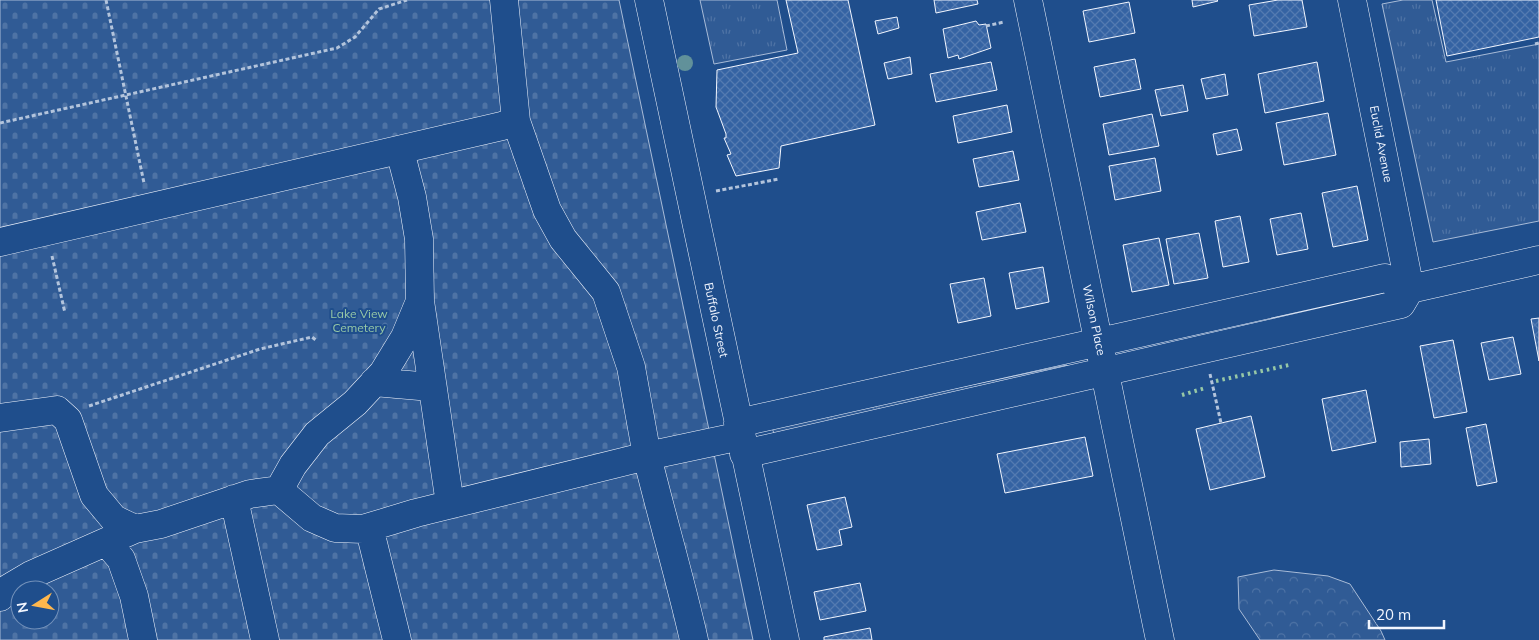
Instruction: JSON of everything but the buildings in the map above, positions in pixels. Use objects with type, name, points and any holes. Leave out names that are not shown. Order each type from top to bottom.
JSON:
[{"type":"street","points":[[504,0],[516,121],[547,210],[563,239],[606,292],[631,367],[647,456],[665,531],[678,568],[694,640]]},
{"type":"street","name":"Buffalo Street","points":[[649,0],[785,640]]},
{"type":"street","name":"Wilson Place","points":[[1028,0],[1160,640]]},
{"type":"street","name":"Euclid Avenue","points":[[1352,0],[1410,289]]},
{"type":"street","points":[[0,242],[400,151],[516,121]]},
{"type":"street","points":[[400,151],[412,197],[419,239],[420,301],[431,387],[450,504]]},
{"type":"street","points":[[741,438],[1098,342],[1385,278],[1410,289],[1539,260]]},
{"type":"street","points":[[0,597],[9,588],[31,575],[135,529],[161,524],[250,494],[279,490],[312,518],[335,528],[369,528],[450,504],[647,456],[1105,372],[1401,304],[1410,289]]},
{"type":"street","points":[[279,490],[293,465],[317,434],[355,403],[383,373],[405,337],[420,301]]},
{"type":"street","points":[[374,382],[431,387]]},
{"type":"street","points":[[0,418],[57,410],[68,420],[94,495],[114,519],[135,529]]},
{"type":"street","points":[[234,499],[265,640]]},
{"type":"street","points":[[369,528],[397,640]]},
{"type":"street","points":[[107,543],[121,559],[134,596],[143,640]]},
{"type":"path","points":[[106,0],[150,208]]},
{"type":"path","points":[[0,123],[337,48],[355,37],[380,9],[407,0]]},
{"type":"path","points":[[986,26],[1004,22]]},
{"type":"path","points":[[713,192],[778,179]]},
{"type":"path","points":[[46,231],[65,314]]},
{"type":"path","points":[[62,415],[260,349],[312,337],[317,341]]},
{"type":"path","points":[[1204,349],[1221,423]]},
{"type":"green space","name":"Lake View Cemetery","points":[[0,0],[619,0],[753,640],[0,640]]},
{"type":"green space","points":[[700,0],[777,0],[787,50],[714,64]]},
{"type":"green space","points":[[1403,0],[1432,0],[1446,62],[1539,44],[1539,221],[1433,242],[1382,4]]},
{"type":"green space","points":[[1067,365],[1069,367],[775,436],[772,428],[778,425]]},
{"type":"green space","points":[[1274,570],[1328,576],[1350,584],[1385,640],[1260,640],[1239,609],[1238,577]]},
{"type":"hedge","points":[[1216,381],[1289,365]]},
{"type":"hedge","points":[[1182,395],[1205,388]]}]
